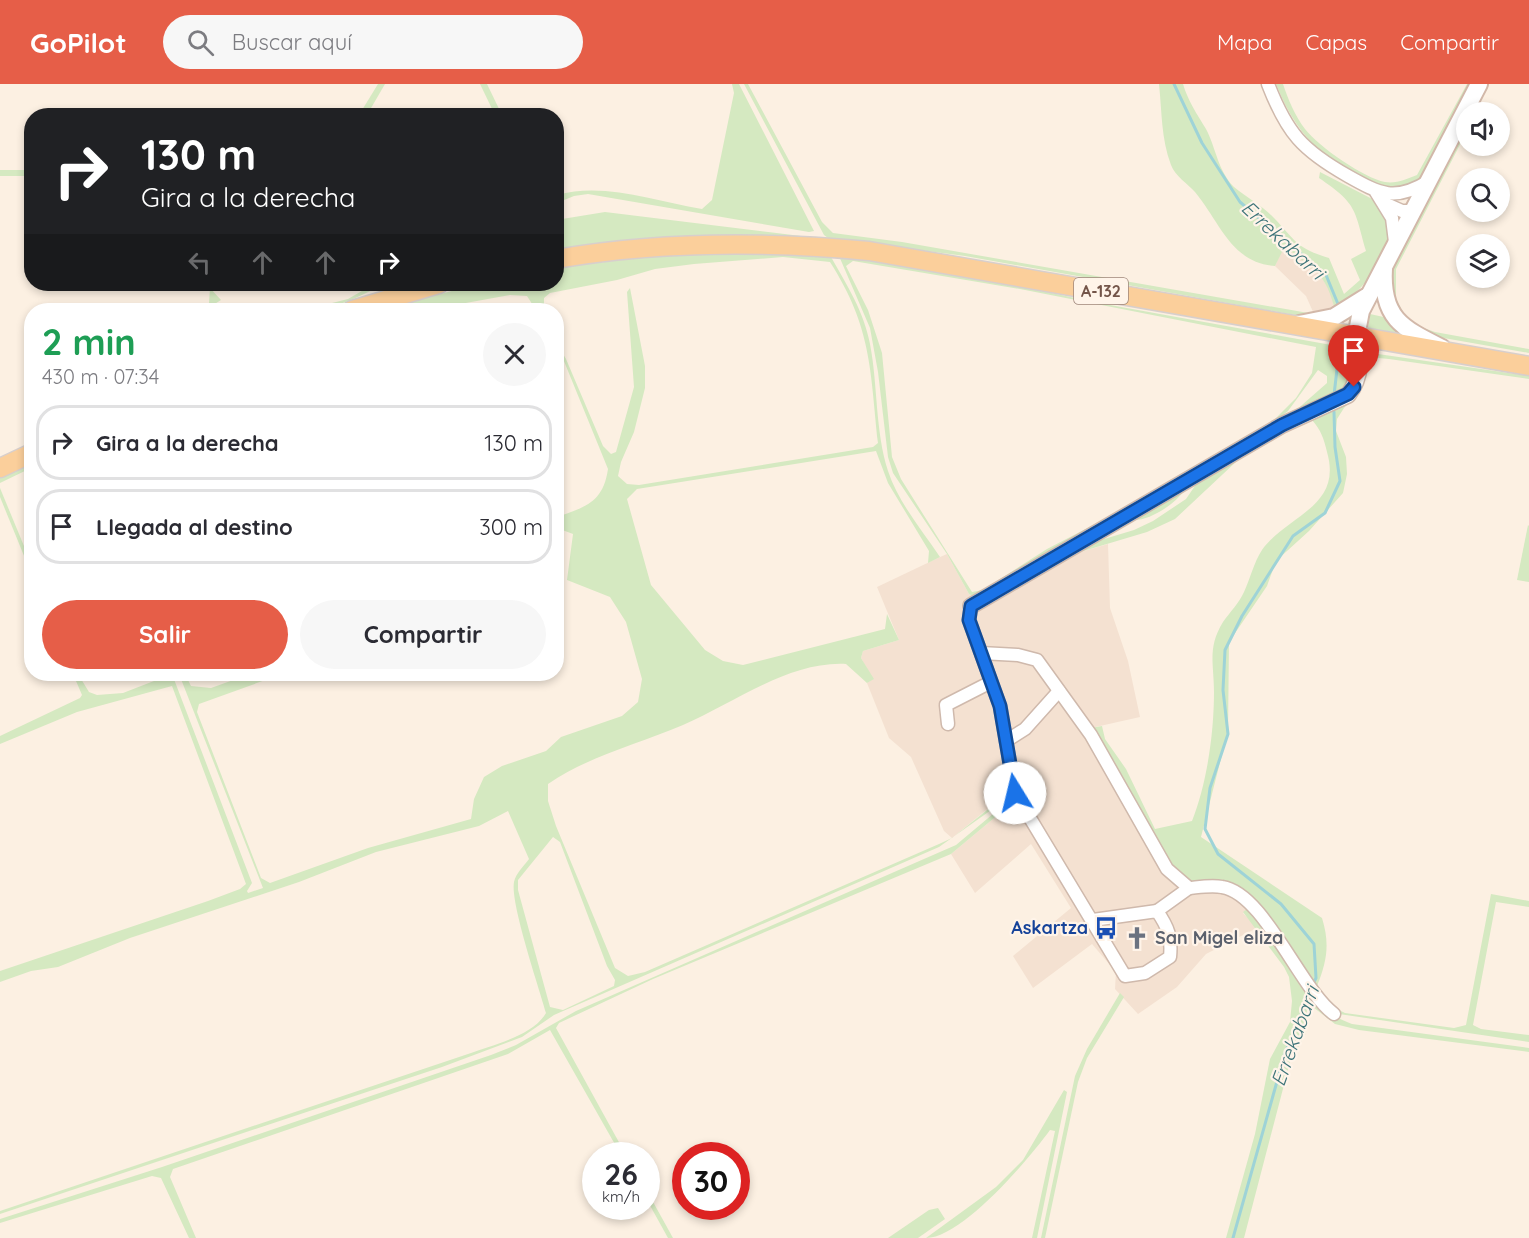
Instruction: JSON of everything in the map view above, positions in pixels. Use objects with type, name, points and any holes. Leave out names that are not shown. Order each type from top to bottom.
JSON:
[{"type":"main road","points":[[1356,337],[1361,311],[1479,84]]},
{"type":"main road","name":"A-132","points":[[564,258],[648,247],[720,243],[837,248],[916,257],[1286,325],[1529,366]]},
{"type":"main road","points":[[1385,264],[1384,298],[1391,314]]},
{"type":"main road","points":[[375,303],[416,291]]},
{"type":"main road","points":[[1286,325],[1334,317],[1369,295]]},
{"type":"main road","points":[[1361,311],[1384,311],[1391,314],[1417,335],[1451,353]]},
{"type":"main road","points":[[0,468],[24,457]]},
{"type":"street","points":[[1268,84],[1294,135],[1314,157],[1386,198],[1402,211],[1412,211]]},
{"type":"street","points":[[1386,198],[1412,191],[1429,181]]},
{"type":"street","points":[[1386,198],[1396,233],[1395,246]]},
{"type":"street","points":[[1157,911],[1168,927],[1171,942],[1170,957],[1144,972],[1125,976],[1015,793],[1000,706],[969,620],[971,606],[1282,425],[1348,394],[1354,387],[1360,361],[1356,337]]},
{"type":"street","points":[[981,652],[1018,655],[1037,660],[1091,735],[1167,869],[1190,888]]},
{"type":"street","points":[[948,724],[946,705],[991,681]]},
{"type":"street","points":[[1006,741],[1025,729],[1059,691]]},
{"type":"street","points":[[1093,920],[1157,911],[1190,888],[1223,887],[1241,894],[1278,939],[1317,1000],[1334,1014]]},
{"type":"shaded area","points":[[1284,246],[1317,270],[1331,293],[1335,310],[1314,314],[1306,296],[1275,266]]},
{"type":"shaded area","points":[[1108,544],[1110,608],[1128,661],[1140,717],[1091,728],[1163,856],[1246,891],[1251,906],[1243,913],[1257,928],[1206,954],[1177,987],[1138,1014],[1115,989],[1116,972],[1092,944],[1033,988],[1013,956],[1071,908],[1031,844],[975,893],[951,854],[1005,809],[1006,803],[997,811],[991,806],[952,838],[944,831],[911,757],[889,738],[867,683],[873,679],[861,658],[863,651],[899,640],[877,587],[940,557],[947,554],[969,594],[976,598],[1070,555]]},
{"type":"green space","points":[[378,84],[385,84],[371,108],[363,108]]},
{"type":"green space","points":[[480,84],[487,84],[499,108],[492,108]]},
{"type":"green space","points":[[732,84],[739,84],[814,231],[588,194],[564,200],[564,194],[611,192],[702,209],[712,200],[734,93]]},
{"type":"green space","points":[[744,84],[748,84],[822,222],[833,233],[902,242],[1314,314],[1306,317],[965,256],[828,238],[824,235]]},
{"type":"green space","points":[[1159,84],[1183,84],[1229,181],[1270,214],[1297,243],[1329,258],[1344,294],[1360,280],[1351,259],[1366,251],[1352,208],[1341,194],[1319,178],[1320,172],[1380,203],[1390,225],[1388,248],[1368,279],[1351,298],[1335,310],[1327,287],[1317,272],[1285,246],[1275,266],[1247,257],[1228,239],[1195,192],[1171,165],[1164,135]]},
{"type":"green space","points":[[1276,84],[1283,84],[1298,119],[1320,144],[1342,161],[1366,175],[1385,182],[1401,181],[1417,175],[1456,104],[1456,115],[1425,174],[1418,182],[1392,190],[1335,163],[1307,138],[1285,105]]},
{"type":"green space","points":[[1467,84],[1472,84],[1463,102],[1457,102]]},
{"type":"green space","points":[[1456,143],[1456,152],[1396,269],[1396,299],[1404,314],[1418,326],[1435,332],[1529,349],[1529,353],[1421,334],[1398,315],[1389,283],[1391,266]]},
{"type":"green space","points":[[0,170],[24,170],[24,176],[0,176]]},
{"type":"green space","points":[[605,212],[801,236],[679,237],[564,249],[564,219]]},
{"type":"green space","points":[[694,254],[802,254],[831,257],[854,299],[867,332],[873,360],[881,440],[888,471],[904,505],[940,557],[928,563],[929,551],[888,483],[876,451],[637,489],[627,499],[651,585],[705,650],[723,661],[743,665],[885,629],[887,614],[899,640],[863,651],[861,658],[874,679],[867,683],[846,664],[804,669],[762,685],[683,725],[597,758],[548,784],[548,801],[556,826],[615,968],[628,976],[645,972],[951,838],[939,847],[554,1015],[522,1037],[442,1067],[0,1214],[0,1211],[500,1043],[532,1028],[546,1013],[516,908],[514,893],[515,879],[529,859],[508,811],[479,826],[376,852],[299,882],[130,938],[58,967],[31,971],[0,982],[0,971],[208,901],[240,889],[246,884],[172,686],[77,712],[0,744],[0,736],[80,698],[82,695],[76,681],[82,681],[89,692],[97,695],[123,693],[154,681],[175,681],[252,883],[248,893],[263,888],[182,681],[188,681],[191,686],[211,688],[230,681],[263,681],[199,704],[197,712],[261,878],[270,883],[368,848],[471,819],[474,799],[484,777],[502,766],[546,751],[561,737],[622,716],[638,702],[642,679],[626,622],[610,597],[567,580],[573,534],[564,531],[564,514],[584,506],[597,496],[606,480],[608,469],[564,361],[564,356],[603,446],[611,454],[616,452],[634,387],[627,292],[630,288],[645,366],[645,388],[634,432],[621,462],[618,476],[627,484],[639,485],[873,447],[878,443],[870,371],[862,329],[844,286],[830,262],[783,257],[694,264],[655,269],[617,280],[564,290],[564,267],[645,257]],"holes":[[[553,837],[560,842],[607,966],[615,980],[614,986],[563,1010],[550,1007],[518,890],[518,880]]]},
{"type":"green space","points":[[839,256],[967,275],[1099,303],[1337,346],[1351,358],[1354,377],[1343,393],[1295,415],[1294,412],[1327,383],[1327,376],[1318,370],[1288,411],[1267,428],[1167,490],[1063,545],[976,598],[969,594],[947,554],[893,473],[888,457],[878,372],[870,328]],"holes":[[[853,261],[1020,289],[1316,347],[1312,373],[1296,398],[1274,420],[1174,483],[1047,549],[983,590],[972,592],[901,479],[892,457],[882,353],[868,310],[846,266]]]},
{"type":"green space","points":[[210,291],[213,291],[221,300],[209,303]]},
{"type":"green space","points":[[362,291],[370,291],[342,303],[332,303],[348,299]]},
{"type":"green space","points":[[452,291],[560,291],[550,293],[544,298],[544,303],[532,303],[527,296],[510,295],[466,303],[406,303]]},
{"type":"green space","points":[[1370,314],[1388,318],[1404,334],[1368,328]]},
{"type":"green space","points":[[1378,354],[1529,376],[1529,379],[1389,359],[1378,358],[1369,363],[1360,391],[1337,419],[1336,431],[1346,457],[1347,474],[1343,493],[1309,531],[1276,561],[1267,586],[1229,642],[1228,731],[1201,837],[1322,918],[1326,936],[1326,952],[1317,986],[1329,1005],[1345,1013],[1454,1028],[1466,1025],[1491,894],[1529,901],[1529,907],[1496,902],[1473,1025],[1481,1029],[1529,1035],[1529,1042],[1339,1014],[1324,1004],[1246,891],[1226,883],[1193,882],[1177,872],[1163,856],[1090,728],[1102,726],[1105,739],[1126,769],[1155,829],[1192,821],[1202,791],[1211,741],[1214,692],[1212,656],[1215,640],[1223,622],[1242,596],[1262,550],[1310,508],[1327,486],[1330,471],[1326,447],[1320,431],[1312,420],[1271,439],[1238,460],[1175,519],[1147,532],[1070,555],[1081,546],[1134,530],[1153,521],[1186,499],[1201,477],[1249,447],[1327,410],[1366,360]]},
{"type":"green space","points":[[24,467],[24,471],[0,483],[0,478]]},
{"type":"green space","points":[[0,488],[24,546],[24,556],[0,497]]},
{"type":"green space","points":[[1186,488],[1162,510],[1147,518],[1133,520]]},
{"type":"green space","points":[[1529,526],[1529,582],[1517,580]]},
{"type":"green space","points":[[1006,803],[1009,803],[1010,811],[1005,809],[951,854],[653,979],[559,1023],[556,1028],[619,1142],[614,1142],[550,1030],[508,1054],[173,1169],[170,1177],[196,1238],[189,1238],[161,1178],[152,1176],[0,1223],[0,1219],[162,1167],[491,1055],[516,1045],[576,1011],[956,845]]},
{"type":"green space","points":[[992,806],[994,808],[954,836]]},
{"type":"green space","points":[[1251,906],[1287,956],[1312,997],[1319,1005],[1338,1018],[1352,1024],[1529,1048],[1529,1052],[1359,1030],[1335,1024],[1313,1007],[1307,1007],[1306,1033],[1290,1062],[1244,1238],[1226,1238],[1255,1134],[1270,1059],[1290,1022],[1292,1001],[1289,977],[1284,967],[1243,912]]},
{"type":"green space","points":[[1120,993],[1124,997],[1087,1058],[1078,1082],[1045,1238],[1041,1238],[1075,1076],[1087,1049]]},
{"type":"green space","points":[[1064,1090],[1067,1092],[1037,1238],[1032,1238],[1055,1131],[1050,1130],[1011,1177],[976,1211],[941,1235],[926,1238],[996,1187],[1023,1160]]},
{"type":"green space","points":[[938,1208],[945,1219],[918,1238],[888,1238],[929,1210]]},
{"type":"green space","points":[[660,1214],[673,1238],[668,1238],[658,1220],[660,1220]]},
{"type":"waterway","name":"Errekabarri","points":[[1174,84],[1202,143],[1240,202],[1326,275],[1338,304]]},
{"type":"waterway","name":"Errekabarri","points":[[1334,395],[1339,352]]},
{"type":"waterway","name":"Errekabarri","points":[[1313,984],[1316,978],[1314,944],[1281,904],[1218,854],[1205,829],[1210,788],[1228,734],[1223,690],[1225,650],[1242,616],[1293,536],[1325,513],[1340,481],[1335,447],[1334,412]]},
{"type":"waterway","name":"Errekabarri","points":[[1233,1238],[1285,1053],[1310,993]]},
{"type":"place","name":"Askartza","points":[[1106,928]]},
{"type":"place","name":"San Migel eliza","points":[[1137,938]]},
{"type":"route","points":[[1015,793],[1000,706],[969,620],[971,606],[1282,425],[1342,398],[1354,387]]}]
